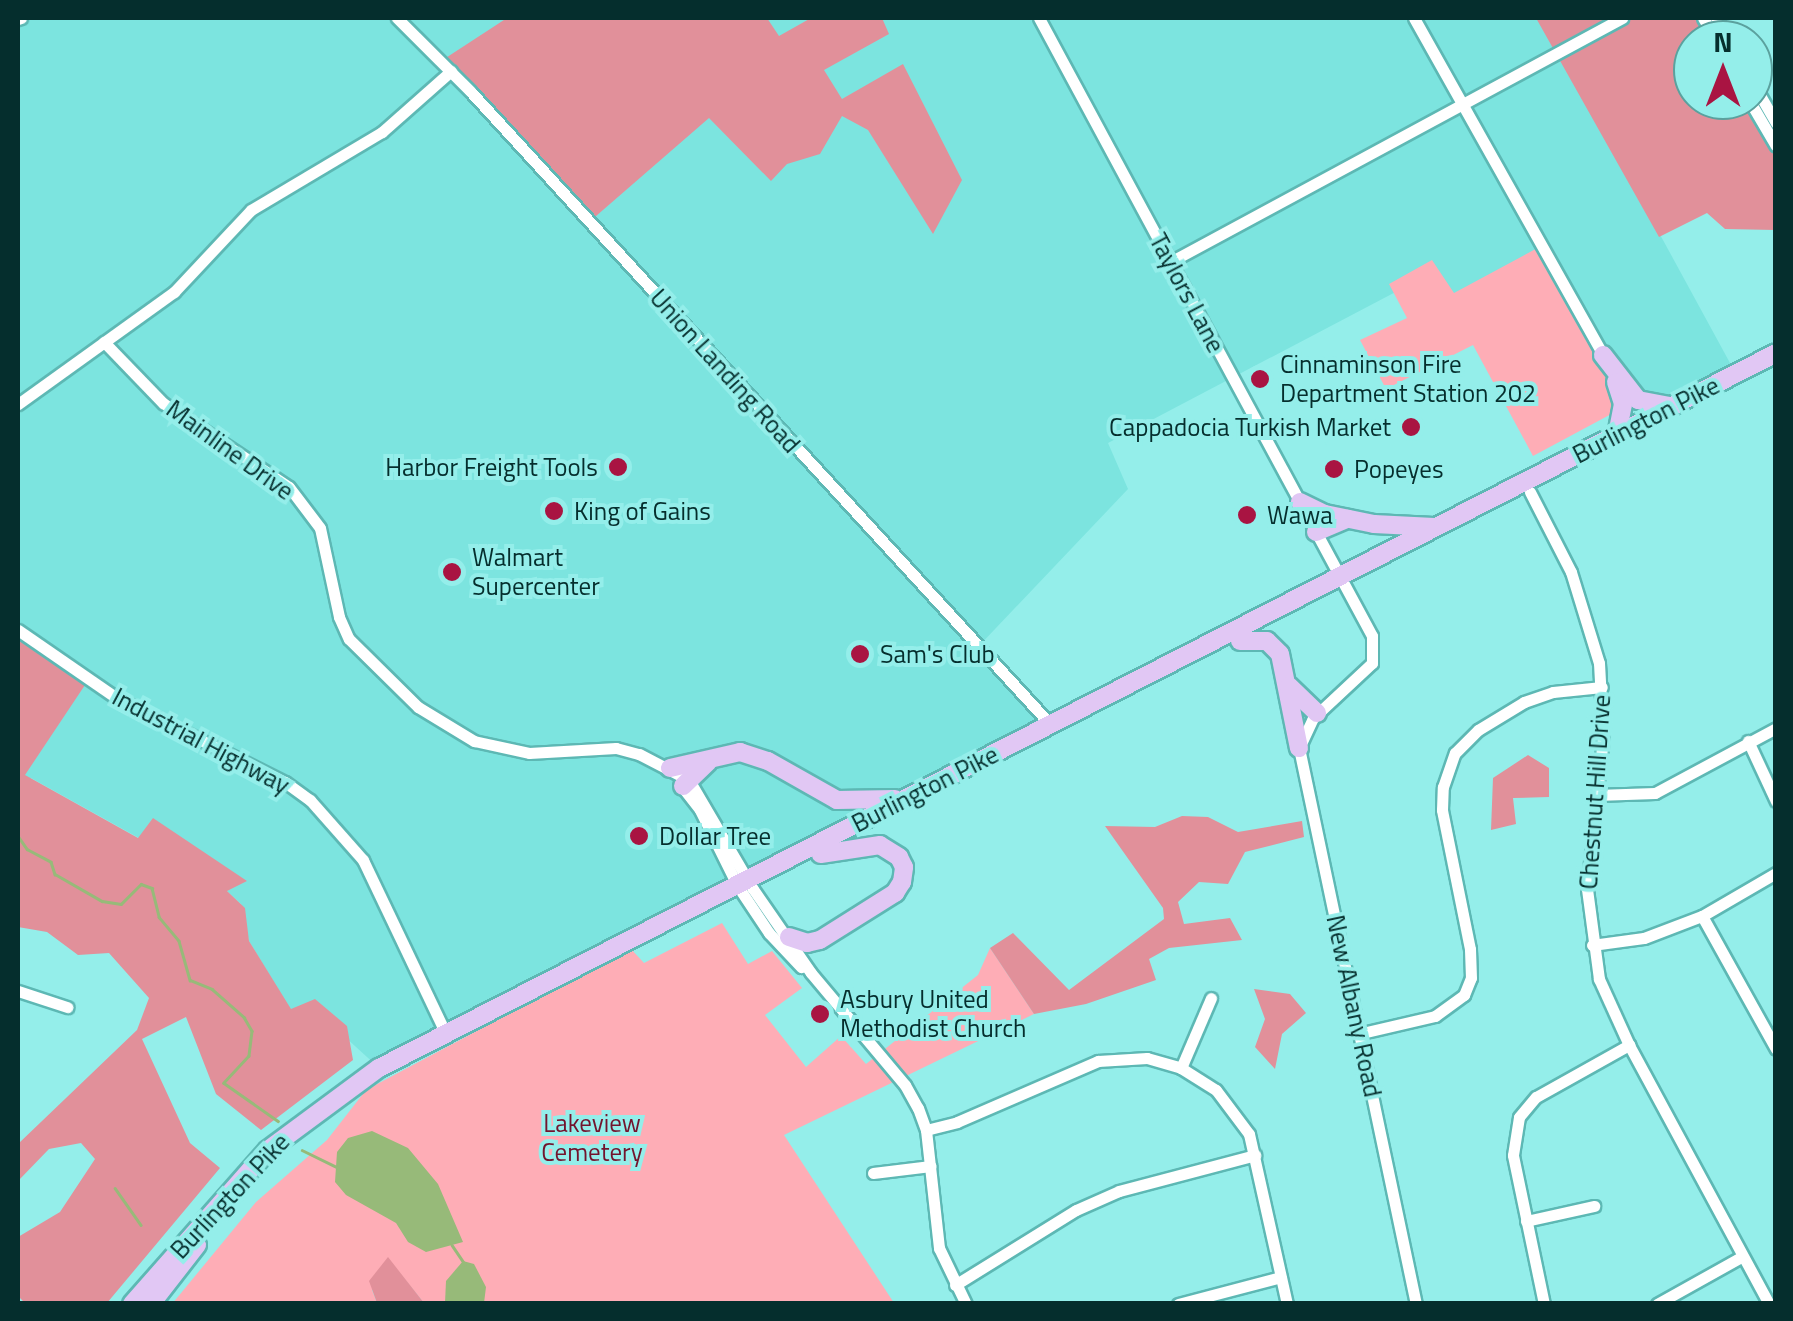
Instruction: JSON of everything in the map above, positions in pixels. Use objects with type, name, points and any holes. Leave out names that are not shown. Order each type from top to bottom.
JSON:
[{"type":"highway","name":"Burlington Pike","points":[[132,1304],[268,1150],[310,1114],[379,1068],[445,1032],[821,854],[1240,641],[1440,526],[1776,353]]},
{"type":"highway","points":[[1603,355],[1638,400],[1659,407],[1679,404]]},
{"type":"highway","points":[[1603,355],[1622,400],[1617,434]]},
{"type":"highway","name":"Burlington Pike","points":[[151,1304],[254,1180],[296,1141],[366,1090],[431,1051],[1051,725],[1530,492],[1776,365]]},
{"type":"highway","points":[[1300,502],[1348,519],[1392,527],[1440,526]]},
{"type":"highway","points":[[1316,532],[1332,521],[1348,519]]},
{"type":"highway","points":[[1240,641],[1267,641],[1275,646],[1286,681],[1298,748]]},
{"type":"highway","points":[[1286,681],[1318,713]]},
{"type":"highway","points":[[664,766],[740,752],[755,755],[836,800],[909,798]]},
{"type":"highway","points":[[686,783],[712,758]]},
{"type":"highway","points":[[789,937],[807,943],[820,940],[895,894],[902,882],[904,867],[899,858],[880,845],[821,854]]},
{"type":"street","name":"Union Landing Road","points":[[397,18],[452,71],[1051,725]]},
{"type":"street","name":"Taylors Lane","points":[[1039,18],[1372,636],[1372,662],[1364,675],[1318,713]]},
{"type":"street","points":[[1414,18],[1603,355]]},
{"type":"street","points":[[1170,262],[1622,18]]},
{"type":"street","points":[[18,404],[183,284],[243,217],[375,137],[452,71]]},
{"type":"street","points":[[1761,120],[1776,146]]},
{"type":"street","name":"Mainline Drive","points":[[104,342],[164,403],[289,488],[320,528],[339,617],[349,640],[382,677],[418,707],[450,730],[501,748],[529,753],[616,748],[664,766],[686,783]]},
{"type":"street","name":"Chestnut Hill Drive","points":[[1530,492],[1571,572],[1591,628],[1602,687],[1603,738],[1587,889],[1592,946],[1600,979],[1628,1045],[1768,1304]]},
{"type":"street","name":"Industrial Highway","points":[[18,630],[115,697],[285,782],[310,800],[364,860],[445,1032]]},
{"type":"street","points":[[1362,1033],[1435,1016],[1464,995],[1470,978],[1470,950],[1442,810],[1443,787],[1455,753],[1478,730],[1524,702],[1553,692],[1602,687]]},
{"type":"street","points":[[1298,748],[1318,713]]},
{"type":"street","points":[[1596,795],[1655,792],[1776,728]]},
{"type":"street","points":[[1748,740],[1776,801]]},
{"type":"street","name":"New Albany Road","points":[[1298,748],[1362,1033],[1416,1304]]},
{"type":"street","points":[[686,783],[770,933],[906,1085],[926,1130],[938,1248],[966,1304]]},
{"type":"street","points":[[1592,946],[1644,938],[1702,916],[1774,873]]},
{"type":"street","points":[[745,887],[789,937],[819,985]]},
{"type":"street","points":[[1702,916],[1776,1050]]},
{"type":"street","points":[[18,991],[67,1007]]},
{"type":"street","points":[[1182,1068],[1211,998]]},
{"type":"street","points":[[1544,1304],[1513,1155],[1518,1117],[1536,1097],[1628,1045]]},
{"type":"street","points":[[926,1130],[958,1122],[1098,1060],[1147,1058],[1182,1068],[1216,1090],[1235,1110],[1255,1154],[1287,1304]]},
{"type":"street","points":[[955,1285],[1076,1210],[1118,1191],[1255,1154]]},
{"type":"street","points":[[872,1173],[931,1166]]},
{"type":"street","points":[[1526,1221],[1594,1206]]},
{"type":"street","points":[[1658,1304],[1743,1256]]},
{"type":"street","points":[[1178,1304],[1281,1276]]},
{"type":"shaded area","points":[[18,18],[1617,18],[1560,51],[1736,374],[1664,407],[1444,300],[1426,276],[1108,443],[1128,489],[977,648],[1051,725],[379,1068],[308,1003],[291,1010],[249,941],[241,904],[226,890],[146,829],[139,838],[31,778],[18,779]]},
{"type":"shaded area","points":[[507,18],[767,18],[779,36],[811,18],[882,18],[889,34],[824,70],[842,99],[903,64],[962,180],[933,234],[868,130],[842,116],[820,154],[787,164],[771,181],[709,118],[588,223],[438,63]]},
{"type":"shaded area","points":[[1536,18],[1707,18],[1673,20],[1673,120],[1759,120],[1775,153],[1775,230],[1725,229],[1707,213],[1659,237]]},
{"type":"shaded area","points":[[18,634],[87,682],[25,775],[138,838],[153,818],[247,881],[227,891],[245,908],[249,941],[291,1009],[315,999],[347,1026],[353,1060],[261,1130],[216,1094],[186,1017],[142,1039],[190,1143],[220,1168],[107,1303],[25,1303],[18,1296],[18,1237],[60,1212],[95,1159],[81,1143],[49,1149],[18,1181],[18,1144],[137,1030],[149,998],[109,953],[78,955],[47,932],[18,927]]},
{"type":"shaded area","points":[[1528,755],[1549,768],[1549,797],[1513,798],[1516,824],[1491,830],[1493,778]]},
{"type":"shaded area","points":[[1182,816],[1208,817],[1238,832],[1302,821],[1304,837],[1245,852],[1228,884],[1199,882],[1178,902],[1184,924],[1230,918],[1242,940],[1169,948],[1149,959],[1156,980],[1086,1004],[1034,1014],[990,948],[1013,933],[1069,990],[1164,919],[1163,908],[1105,826],[1155,827]]},
{"type":"shaded area","points":[[1254,989],[1290,994],[1306,1013],[1282,1034],[1275,1069],[1255,1047],[1265,1019]]},
{"type":"shaded area","points":[[372,1131],[408,1148],[438,1184],[463,1242],[426,1252],[408,1242],[396,1223],[346,1195],[335,1182],[337,1152],[348,1138]]},
{"type":"shaded area","points":[[388,1257],[424,1303],[377,1303],[369,1281]]},
{"type":"shaded area","points":[[463,1261],[474,1264],[486,1287],[484,1303],[445,1303],[446,1281]]},
{"type":"green space","points":[[1543,245],[1630,404],[1533,456],[1473,345],[1386,389],[1360,340],[1407,318],[1389,284],[1432,260],[1454,293]]},
{"type":"green space","name":"Lakeview Cemetery","points":[[722,923],[748,964],[772,951],[802,988],[765,1015],[806,1067],[841,1036],[866,1064],[978,975],[990,948],[1034,1014],[784,1135],[894,1303],[424,1303],[394,1266],[372,1290],[377,1303],[172,1304],[256,1202],[327,1140],[366,1090],[631,949],[644,963]]},
{"type":"waterway","points":[[18,836],[27,849],[51,862],[55,874],[102,901],[121,904],[141,884],[152,888],[159,917],[179,941],[190,980],[212,989],[244,1017],[252,1031],[249,1056],[224,1083],[278,1121]]},
{"type":"waterway","points":[[302,1150],[337,1167]]},
{"type":"waterway","points":[[115,1188],[141,1225]]},
{"type":"waterway","points":[[452,1245],[465,1264]]},
{"type":"place","name":"Cinnaminson Fire Department Station 202","points":[[1260,379]]},
{"type":"place","name":"Cappadocia Turkish Market","points":[[1411,427]]},
{"type":"place","name":"Harbor Freight Tools","points":[[618,467]]},
{"type":"place","name":"Popeyes","points":[[1334,469]]},
{"type":"place","name":"King of Gains","points":[[554,511]]},
{"type":"place","name":"Wawa","points":[[1247,515]]},
{"type":"place","name":"Walmart Supercenter","points":[[452,572]]},
{"type":"place","name":"Sam's Club","points":[[860,654]]},
{"type":"place","name":"Dollar Tree","points":[[639,836]]},
{"type":"place","name":"Asbury United Methodist Church","points":[[820,1014]]}]
